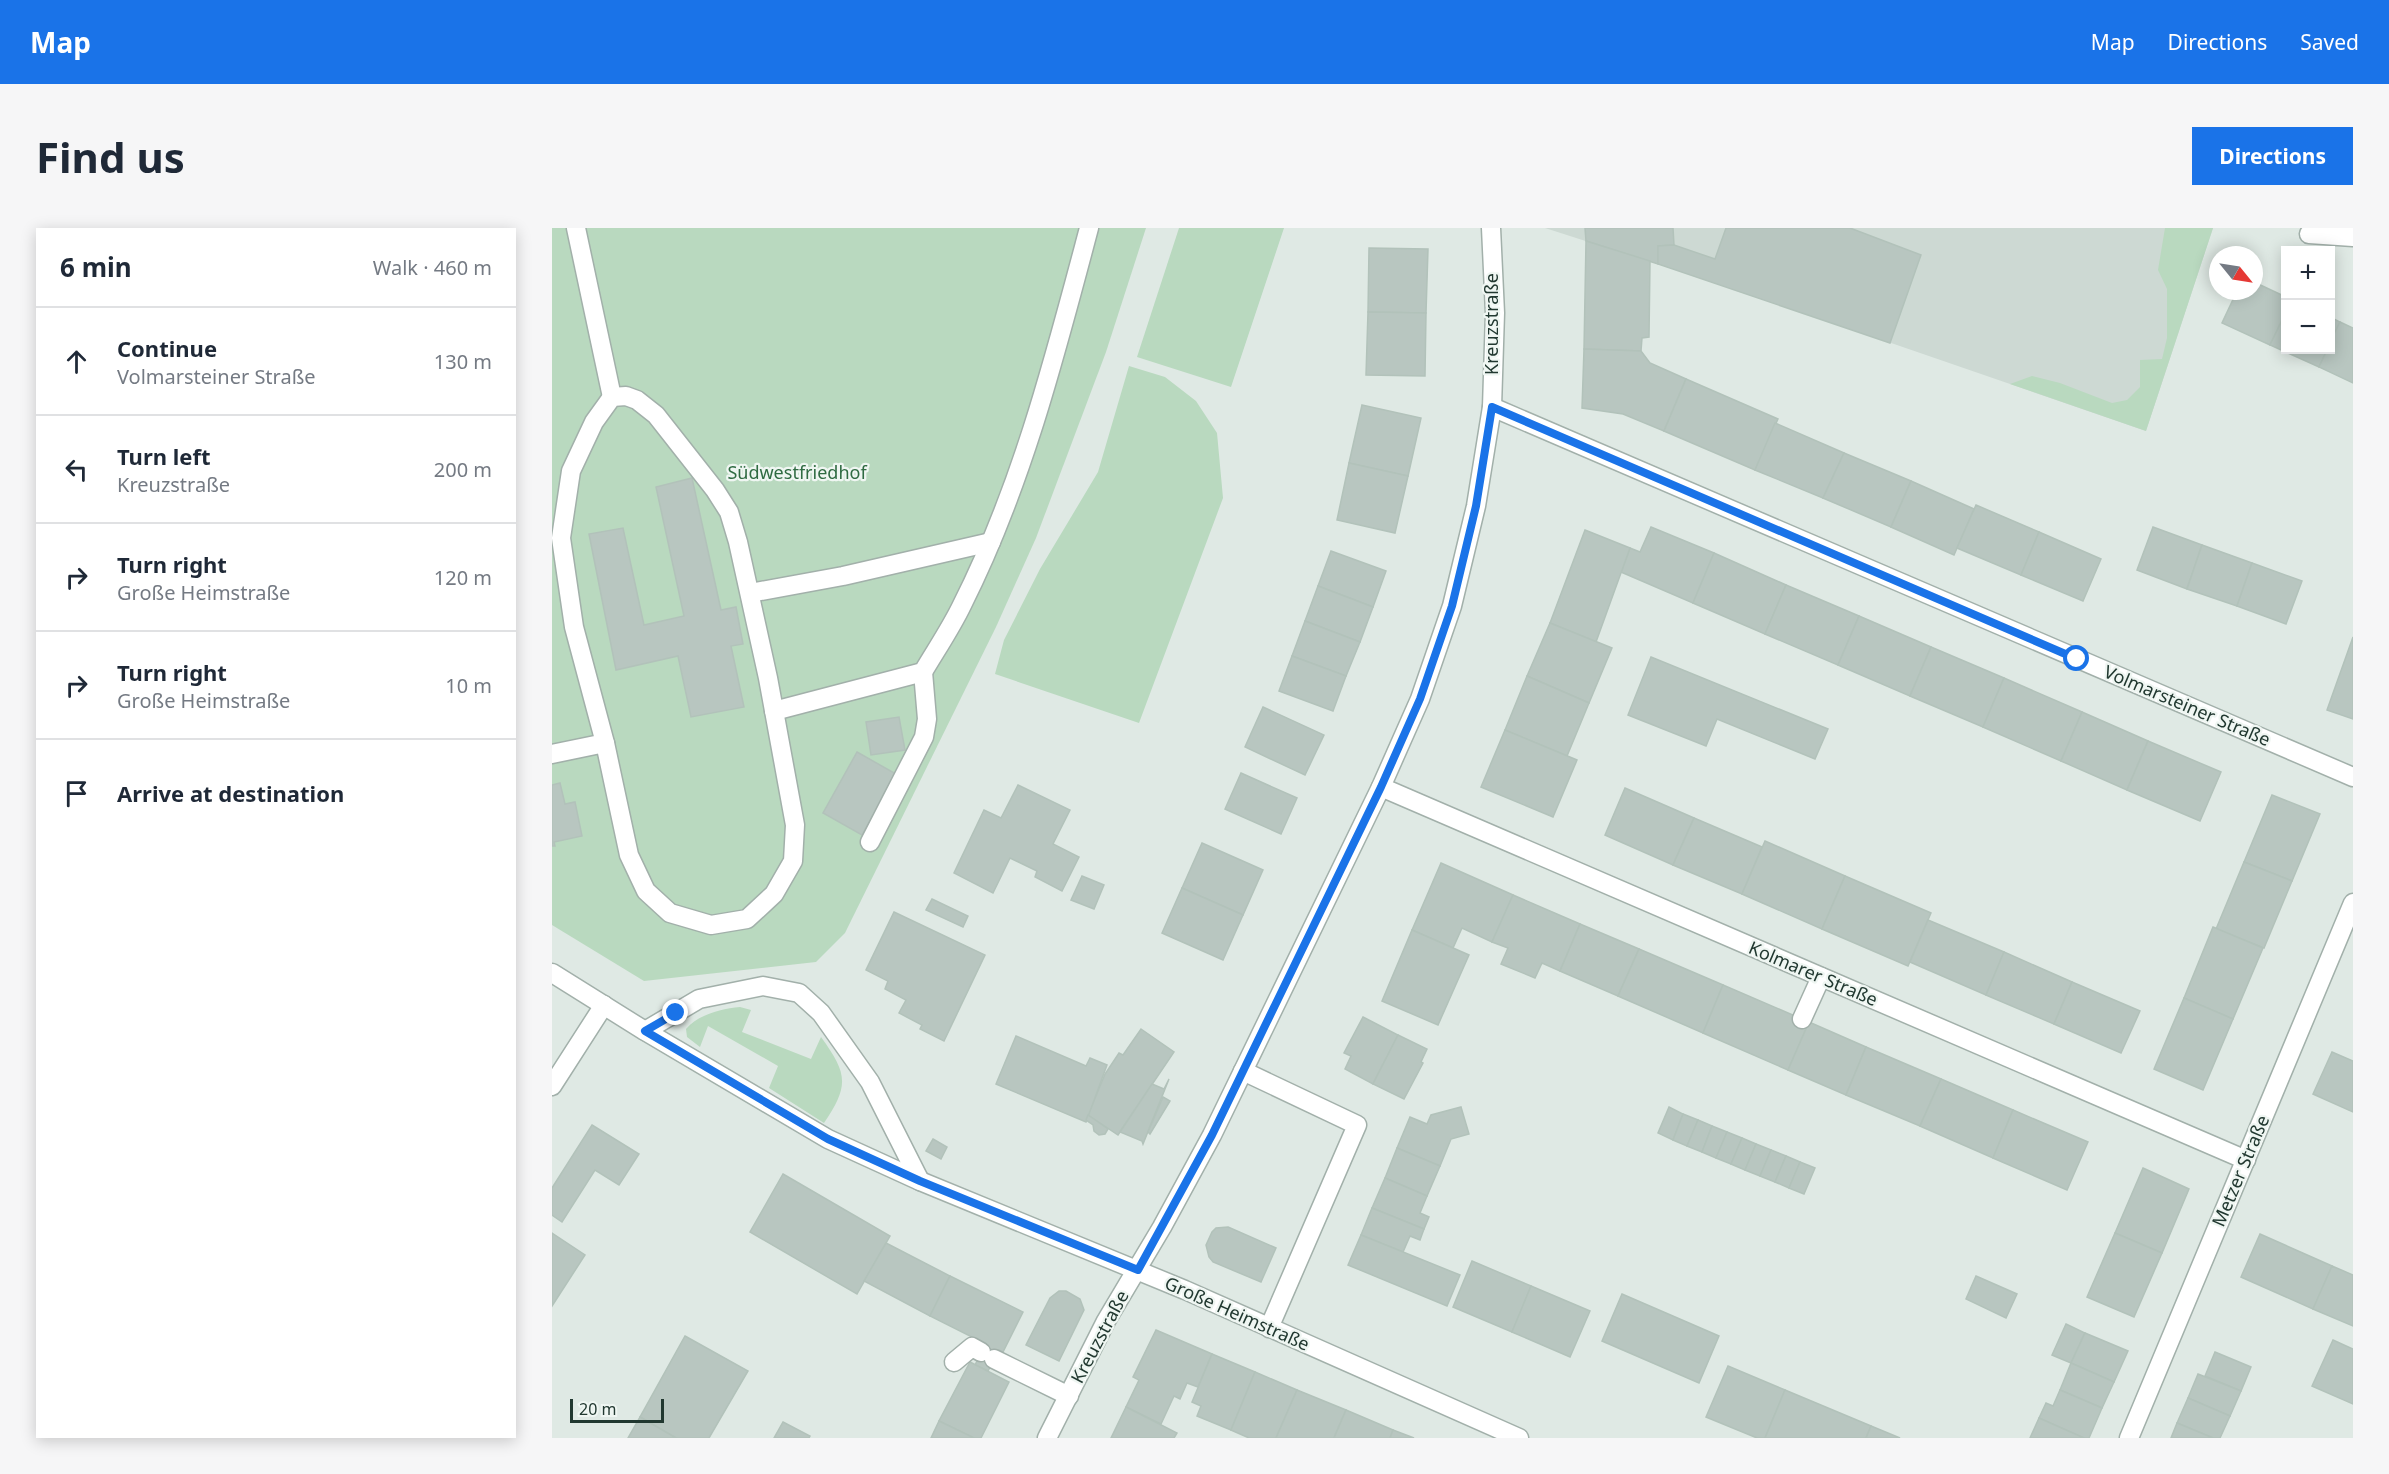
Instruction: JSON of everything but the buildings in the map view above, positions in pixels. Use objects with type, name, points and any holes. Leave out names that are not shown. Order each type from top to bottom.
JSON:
[{"type":"street","points":[[576,228],[612,397],[594,422],[571,471],[561,538],[574,627],[605,743],[628,855],[645,891],[670,913],[711,925],[747,920],[774,894],[792,861],[795,825],[774,711],[736,534],[723,502],[656,415],[637,400],[626,396],[612,397]]},
{"type":"street","points":[[870,842],[924,737],[927,719],[923,672],[962,606],[991,542],[1041,407],[1089,228]]},
{"type":"street","name":"Kreuzstraße","points":[[1047,1438],[1106,1321],[1138,1270],[1212,1135],[1381,787],[1420,699],[1452,606],[1476,506],[1492,407],[1495,313],[1491,228]]},
{"type":"street","points":[[2309,234],[2353,237]]},
{"type":"street","name":"Volmarsteiner Straße","points":[[1492,407],[2353,777]]},
{"type":"street","points":[[750,593],[843,576],[991,542]]},
{"type":"street","points":[[774,711],[923,672]]},
{"type":"street","points":[[552,754],[605,743]]},
{"type":"street","name":"Kolmarer Straße","points":[[1381,787],[2246,1160]]},
{"type":"street","name":"Metzer Straße","points":[[2129,1438],[2353,903]]},
{"type":"street","name":"Große Heimstraße","points":[[552,973],[828,1139],[920,1181],[1138,1270],[1519,1438]]},
{"type":"street","points":[[1802,1019],[1821,977]]},
{"type":"street","points":[[645,1031],[699,999],[763,986],[799,993],[821,1013],[870,1082],[920,1181]]},
{"type":"street","points":[[552,1086],[604,1005]]},
{"type":"street","points":[[1243,1071],[1357,1125],[1269,1328]]},
{"type":"street","points":[[954,1362],[972,1347],[1069,1396]]},
{"type":"shaded area","points":[[1545,228],[2213,228],[2146,431],[1729,287]]},
{"type":"green space","name":"Südwestfriedhof","points":[[552,228],[1146,228],[1106,352],[1036,538],[996,627],[845,933],[816,962],[644,981],[552,925]]},
{"type":"green space","points":[[1179,228],[1284,228],[1231,387],[1137,357]]},
{"type":"green space","points":[[2165,228],[2213,228],[2146,431],[2010,384],[2032,376],[2060,383],[2112,403],[2127,400],[2140,387],[2140,360],[2162,359],[2167,338],[2167,289],[2158,270]]},
{"type":"green space","points":[[1129,366],[1165,377],[1196,401],[1217,433],[1223,498],[1139,723],[995,674],[1004,640],[1040,569],[1098,472]]},
{"type":"green space","points":[[740,1007],[751,1010],[742,1032],[811,1059],[821,1037],[830,1049],[842,1079],[838,1099],[824,1123],[769,1088],[778,1066],[708,1026],[700,1047],[687,1037],[686,1029],[704,1016]]},
{"type":"route","points":[[676,1013],[645,1031],[828,1139],[920,1181],[1138,1270],[1212,1135],[1381,787],[1420,699],[1452,606],[1476,506],[1492,407],[2077,659]]}]
